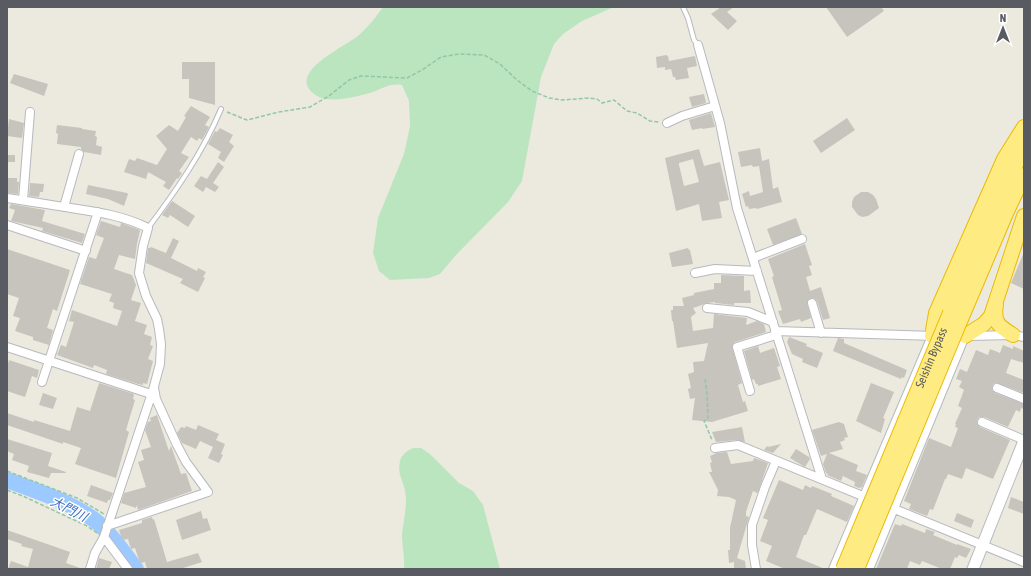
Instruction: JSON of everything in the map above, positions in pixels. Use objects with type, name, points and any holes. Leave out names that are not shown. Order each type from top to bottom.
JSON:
[{"type":"highway","points":[[932,336],[936,313],[1004,159],[1024,127]]},
{"type":"highway","name":"Seishin Bypass","points":[[857,569],[956,316],[998,202],[1024,147]]},
{"type":"highway","name":"Seishin Bypass","points":[[843,569],[956,316],[1024,175]]},
{"type":"highway","points":[[1018,336],[1005,330],[996,320],[994,315],[996,304],[1024,216]]},
{"type":"highway","points":[[965,336],[988,320],[996,304]]},
{"type":"street","points":[[698,46],[704,72],[715,106],[737,208],[822,479]]},
{"type":"street","points":[[667,123],[682,116],[715,106]]},
{"type":"street","points":[[23,200],[30,112]]},
{"type":"street","points":[[64,207],[79,154]]},
{"type":"street","points":[[7,198],[98,212],[128,219],[148,228],[143,246],[139,272],[146,296],[157,319],[161,344],[160,364],[104,537],[95,552],[90,569]]},
{"type":"street","points":[[42,382],[98,212]]},
{"type":"street","points":[[7,225],[86,251]]},
{"type":"street","points":[[753,258],[802,240]]},
{"type":"street","points":[[695,273],[715,269],[757,271]]},
{"type":"street","points":[[812,303],[821,333]]},
{"type":"street","points":[[707,308],[748,312],[772,322]]},
{"type":"street","points":[[750,391],[737,347],[776,333],[1018,336]]},
{"type":"street","points":[[833,569],[932,336]]},
{"type":"street","points":[[869,569],[965,336]]},
{"type":"street","points":[[7,347],[151,394]]},
{"type":"street","points":[[108,522],[208,492],[186,462],[177,446],[156,399],[154,385]]},
{"type":"street","points":[[997,388],[1024,399]]},
{"type":"street","points":[[972,569],[1024,440],[982,422]]},
{"type":"street","points":[[715,448],[738,445],[1024,562]]},
{"type":"street","points":[[756,569],[752,545],[752,525],[776,461]]},
{"type":"street","points":[[104,537],[128,569]]},
{"type":"lane","points":[[683,7],[688,18],[694,40],[698,46]]},
{"type":"lane","points":[[148,228],[172,198],[195,160],[221,109]]},
{"type":"path","points":[[221,109],[247,120],[279,112],[310,107],[329,96],[349,80],[361,76],[407,78],[441,57],[459,54],[484,55],[500,64],[517,80],[532,91],[550,98],[562,100],[597,98],[602,103],[614,100],[627,111],[637,113],[650,121],[667,123]]},
{"type":"path","points":[[705,379],[708,400],[708,418],[704,421],[715,448]]},
{"type":"path","points":[[7,471],[77,498],[108,522]]},
{"type":"path","points":[[7,490],[87,526],[104,537]]},
{"type":"green space","points":[[383,7],[614,7],[582,21],[563,34],[554,44],[541,77],[522,181],[508,202],[456,255],[440,274],[429,278],[390,280],[379,271],[373,253],[378,218],[404,154],[410,126],[409,101],[402,85],[390,85],[367,94],[337,99],[322,98],[317,96],[308,88],[307,79],[311,70],[330,54],[359,35]]},
{"type":"green space","points":[[413,448],[421,448],[430,454],[459,483],[473,491],[483,505],[500,569],[404,569],[402,535],[406,496],[399,466],[403,455]]},
{"type":"building","points":[[721,7],[734,7],[727,12],[737,21],[728,30],[711,14]]},
{"type":"building","points":[[826,7],[881,7],[884,11],[847,37]]},
{"type":"building","points":[[668,56],[669,61],[695,56],[697,66],[687,68],[689,78],[676,80],[675,77],[673,77],[671,69],[665,70],[665,67],[657,68],[656,57]]},
{"type":"building","points":[[182,62],[215,62],[215,105],[189,98],[189,79],[182,79]]},
{"type":"building","points":[[14,74],[48,84],[44,96],[10,83]]},
{"type":"building","points":[[704,94],[706,103],[692,107],[689,97]]},
{"type":"building","points":[[191,106],[210,117],[205,125],[209,127],[202,140],[199,138],[197,141],[191,137],[181,153],[189,157],[179,171],[182,173],[169,190],[163,186],[166,182],[148,172],[146,179],[124,172],[129,159],[135,161],[137,158],[157,165],[167,149],[156,136],[169,125],[178,131],[186,117],[184,116]]},
{"type":"building","points":[[711,113],[715,127],[692,130],[689,120]]},
{"type":"building","points":[[847,118],[855,130],[821,153],[813,141]]},
{"type":"building","points":[[9,119],[24,123],[22,138],[7,136]]},
{"type":"building","points":[[57,125],[96,131],[96,145],[102,147],[101,155],[84,152],[81,147],[57,144]]},
{"type":"building","points":[[220,128],[233,135],[229,142],[234,146],[224,162],[218,158],[221,152],[208,144],[215,131],[217,132]]},
{"type":"building","points":[[760,148],[762,161],[769,159],[773,189],[778,187],[782,202],[757,209],[749,209],[748,206],[746,207],[742,194],[749,191],[750,196],[763,192],[759,166],[753,167],[752,165],[741,167],[738,152]]},
{"type":"building","points":[[699,149],[704,166],[720,162],[729,200],[719,202],[722,218],[702,221],[699,204],[676,211],[665,158]],"holes":[[[693,159],[699,182],[684,186],[679,163]]]},
{"type":"building","points":[[7,155],[15,155],[15,162],[7,162]]},
{"type":"building","points":[[218,162],[224,167],[213,183],[219,187],[215,192],[206,187],[203,192],[194,186],[201,176],[207,179]]},
{"type":"building","points":[[7,178],[17,178],[17,182],[19,182],[18,194],[7,193]]},
{"type":"building","points":[[30,183],[44,184],[43,192],[40,192],[39,197],[29,196]]},
{"type":"building","points":[[88,185],[127,193],[124,206],[108,199],[86,194]]},
{"type":"building","points":[[861,192],[868,192],[873,195],[879,208],[868,216],[862,217],[858,215],[852,207],[854,197]]},
{"type":"building","points":[[172,201],[195,216],[188,227],[170,215],[168,218],[162,215]]},
{"type":"building","points":[[11,204],[45,210],[42,221],[85,234],[82,243],[42,231],[43,228],[11,221],[15,210],[9,208]]},
{"type":"building","points":[[796,218],[802,234],[773,245],[767,229]]},
{"type":"building","points":[[101,221],[120,227],[121,223],[140,230],[135,259],[119,255],[114,269],[132,275],[136,285],[131,300],[141,303],[135,321],[147,325],[144,334],[152,337],[150,345],[153,346],[148,359],[153,361],[147,384],[138,384],[106,374],[107,370],[94,365],[93,368],[57,355],[61,345],[66,347],[74,322],[69,321],[72,310],[117,326],[122,311],[113,308],[114,303],[109,301],[112,294],[80,284],[89,257],[96,259],[104,238],[96,235]]},
{"type":"building","points":[[173,238],[179,241],[171,258],[197,271],[198,268],[206,272],[203,277],[205,278],[198,292],[180,283],[183,279],[146,263],[148,248],[151,247],[166,253]]},
{"type":"building","points":[[805,244],[812,265],[809,266],[812,275],[806,277],[810,291],[821,287],[830,318],[823,320],[817,301],[814,298],[811,298],[807,302],[811,318],[801,322],[800,319],[783,324],[778,311],[782,310],[772,277],[774,276],[768,259]]},
{"type":"building","points":[[688,248],[690,250],[693,264],[672,267],[669,253]]},
{"type":"building","points":[[7,249],[70,270],[57,311],[53,309],[47,328],[53,330],[49,345],[33,340],[33,337],[15,331],[20,318],[13,316],[19,298],[7,294]]},
{"type":"building","points":[[1024,252],[1024,289],[1011,283]]},
{"type":"building","points":[[721,275],[744,276],[744,291],[750,290],[751,303],[734,303],[734,305],[715,302],[693,308],[696,313],[691,317],[693,331],[713,328],[714,314],[747,318],[746,325],[757,321],[764,324],[766,332],[735,342],[732,346],[742,383],[738,385],[743,402],[745,401],[748,411],[712,422],[692,420],[695,398],[690,399],[688,389],[691,388],[688,374],[694,372],[693,362],[704,361],[708,343],[677,348],[671,310],[673,310],[673,306],[684,306],[682,298],[694,295],[694,293],[714,289],[714,283],[721,283]]},
{"type":"building","points":[[789,337],[807,344],[806,346],[823,353],[817,368],[802,362],[803,359],[792,354],[787,342]]},
{"type":"building","points":[[838,338],[844,339],[844,343],[907,370],[904,378],[902,377],[901,379],[833,351]]},
{"type":"building","points":[[1003,345],[1013,349],[1013,346],[1024,351],[1024,363],[1011,359],[1006,373],[1024,380],[1024,393],[997,383],[993,384],[992,389],[995,393],[1024,404],[1024,409],[1021,408],[1020,412],[1016,410],[1008,427],[984,417],[979,417],[977,420],[980,427],[1010,440],[993,479],[966,468],[962,479],[948,474],[933,510],[930,509],[927,516],[909,509],[911,504],[904,501],[929,438],[951,447],[958,428],[955,427],[955,424],[962,408],[958,406],[964,390],[959,387],[962,381],[956,379],[960,369],[967,372],[976,350],[988,355],[990,349],[1000,353]]},
{"type":"building","points":[[758,346],[760,353],[774,348],[780,366],[777,367],[781,379],[758,386],[754,379],[752,380],[744,351]]},
{"type":"building","points":[[9,360],[39,370],[37,378],[32,376],[25,397],[7,391],[7,367]]},
{"type":"building","points":[[99,383],[134,394],[133,399],[135,400],[126,430],[129,432],[116,478],[75,464],[81,448],[63,442],[63,444],[7,425],[7,413],[34,422],[34,420],[70,431],[77,407],[90,411]]},
{"type":"building","points":[[871,383],[894,392],[883,418],[885,419],[881,433],[856,421]]},
{"type":"building","points":[[43,393],[57,398],[53,409],[39,405]]},
{"type":"building","points":[[157,415],[169,451],[171,446],[181,474],[186,473],[192,491],[138,510],[137,505],[136,508],[121,503],[124,493],[146,487],[138,462],[144,460],[141,450],[151,447],[145,430],[148,422],[151,421],[150,418]]},
{"type":"building","points":[[839,422],[844,424],[848,437],[844,438],[845,440],[840,442],[843,449],[829,453],[858,465],[856,471],[867,475],[862,487],[859,488],[854,486],[855,482],[843,476],[841,481],[827,475],[828,474],[826,473],[823,464],[827,454],[821,456],[812,430]]},
{"type":"building","points":[[198,425],[219,434],[216,440],[225,444],[221,454],[223,455],[219,463],[208,458],[213,447],[200,441],[196,449],[182,443],[177,433],[181,427],[185,428],[186,426],[196,430]]},
{"type":"building","points":[[742,427],[745,442],[737,440],[716,442],[712,432]]},
{"type":"building","points":[[7,439],[52,453],[48,466],[66,473],[51,473],[49,478],[27,472],[29,466],[12,460],[14,454],[7,451]]},
{"type":"building","points":[[781,444],[773,453],[764,450],[767,446]]},
{"type":"building","points":[[796,449],[810,459],[805,467],[790,458]]},
{"type":"building","points":[[727,452],[731,464],[753,461],[754,458],[768,463],[758,492],[753,491],[746,512],[746,516],[749,517],[737,558],[745,561],[746,569],[734,569],[734,562],[729,563],[728,550],[730,550],[730,528],[736,500],[729,497],[717,496],[718,490],[709,472],[712,472],[710,463],[712,462],[710,456],[717,453]]},
{"type":"building","points":[[779,480],[803,490],[805,485],[811,488],[812,486],[832,494],[831,496],[854,506],[847,522],[817,509],[806,535],[804,535],[796,557],[825,569],[785,569],[766,561],[772,546],[760,541],[768,520],[763,518]]},
{"type":"building","points":[[91,485],[113,493],[110,500],[108,500],[107,503],[87,496]]},
{"type":"building","points":[[1011,497],[1024,502],[1024,514],[1008,508]]},
{"type":"building","points":[[201,511],[203,519],[207,518],[211,530],[182,540],[176,520]]},
{"type":"building","points":[[957,513],[974,520],[971,528],[954,521]]},
{"type":"building","points":[[152,517],[153,520],[154,519],[167,562],[198,553],[202,562],[180,569],[147,569],[145,562],[140,563],[135,548],[131,549],[128,539],[122,540],[119,530],[142,523],[142,520]]},
{"type":"building","points":[[895,524],[901,526],[902,524],[925,533],[926,529],[935,532],[933,535],[971,549],[966,558],[959,555],[957,558],[955,557],[950,569],[942,569],[922,561],[920,565],[910,561],[907,569],[876,569]]},
{"type":"building","points":[[7,530],[70,552],[66,563],[80,568],[8,569],[11,561],[28,567],[33,549],[21,546],[22,544],[7,539]]},
{"type":"building","points":[[99,558],[112,562],[109,569],[96,569]]},
{"type":"waterway","name":"大門川","points":[[7,480],[54,498],[87,515],[97,522],[118,544],[136,569]]}]
